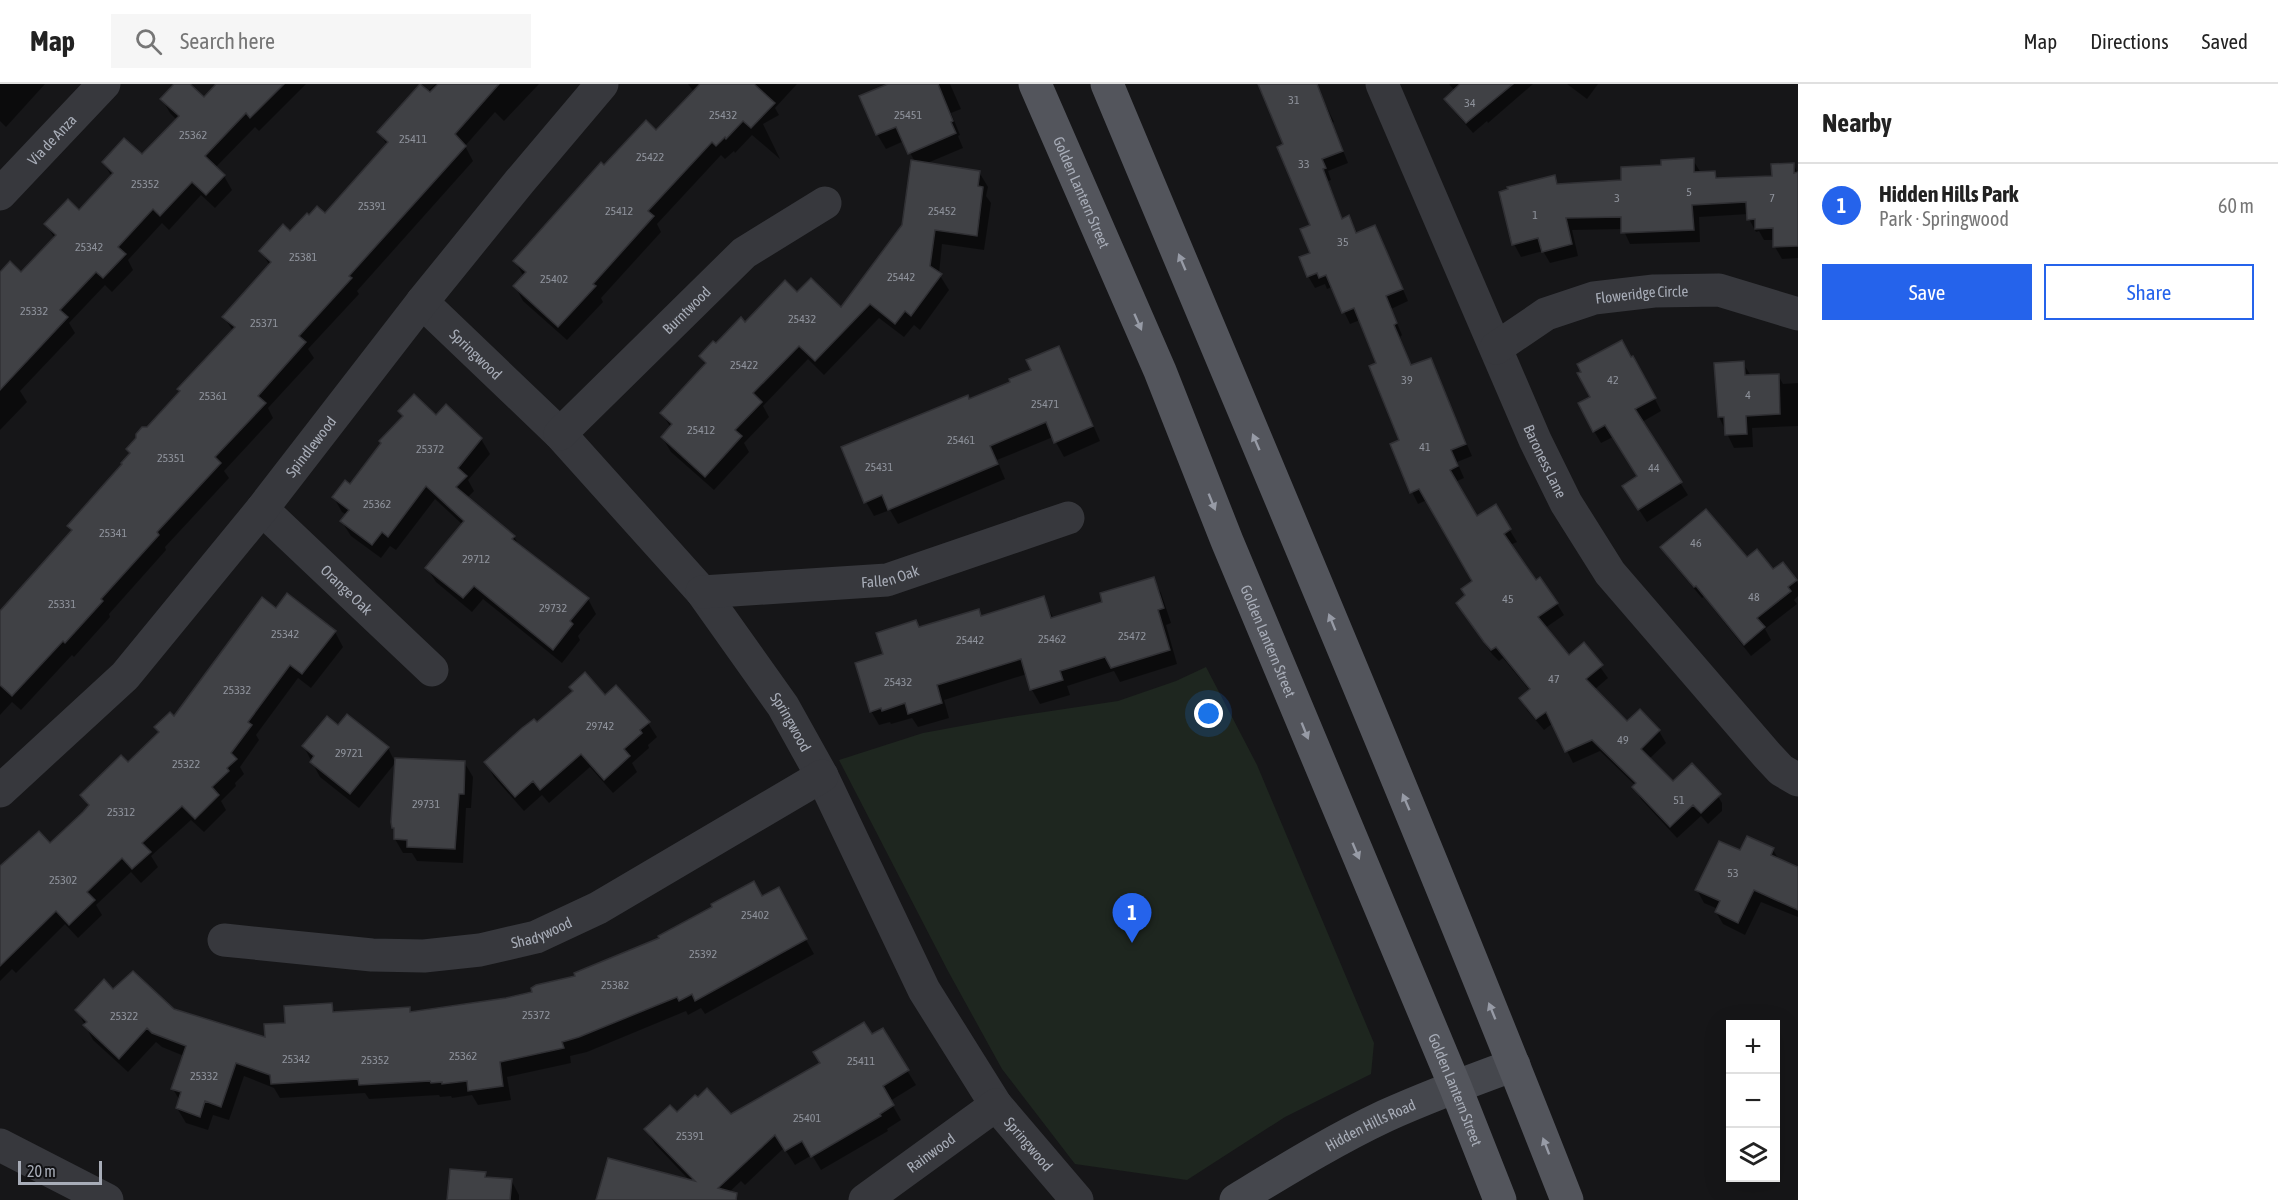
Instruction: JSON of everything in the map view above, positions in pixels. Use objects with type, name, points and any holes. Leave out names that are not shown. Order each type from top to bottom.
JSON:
[{"type":"main road","name":"Golden Lantern Street","points":[[1035,84],[1160,371],[1500,1200]]},
{"type":"main road","points":[[1107,84],[1312,572],[1567,1200]]},
{"type":"street","name":"Via de Anza","points":[[0,194],[104,84]]},
{"type":"street","name":"Spindlewood","points":[[0,791],[125,676],[262,508],[422,302],[602,84]]},
{"type":"street","name":"Baroness Lane","points":[[1382,84],[1535,440],[1566,503],[1605,565],[1767,755],[1781,770],[1798,780]]},
{"type":"street","name":"Burntwood","points":[[560,435],[744,253],[825,203]]},
{"type":"street","name":"Floweridge Circle","points":[[1496,348],[1546,314],[1594,298],[1654,291],[1719,290],[1798,314]]},
{"type":"street","name":"Springwood","points":[[422,302],[560,435],[702,592],[783,706],[822,776],[924,990],[996,1105],[1077,1200]]},
{"type":"street","name":"Orange Oak","points":[[262,508],[432,670]]},
{"type":"street","name":"Fallen Oak","points":[[702,592],[887,580],[1068,518]]},
{"type":"street","name":"Shadywood","points":[[224,940],[372,955],[424,956],[480,950],[536,937],[598,908],[822,776]]},
{"type":"street","name":"Hidden Hills Road","points":[[1236,1200],[1383,1117],[1455,1086],[1514,1065]]},
{"type":"street","name":"Rainwood","points":[[865,1200],[996,1105]]},
{"type":"street","points":[[0,1144],[107,1200]]},
{"type":"shaded area","points":[[1206,667],[1257,765],[1374,1043],[1371,1074],[1285,1117],[1187,1180],[1075,1164],[1002,1069],[948,971],[839,760],[923,733],[1118,701],[1176,681]]},
{"type":"building","points":[[174,84],[190,84],[204,97],[216,84],[284,84],[250,118],[246,113],[205,156],[225,175],[206,195],[192,182],[160,216],[153,209],[118,247],[126,254],[103,278],[96,272],[60,310],[68,317],[0,390],[0,272],[10,261],[21,272],[56,235],[44,224],[68,199],[79,210],[113,173],[102,162],[124,138],[142,154],[179,116],[160,99]]},
{"type":"building","points":[[420,84],[430,92],[438,84],[499,84],[455,134],[466,146],[349,276],[352,278],[299,336],[306,342],[258,396],[266,403],[215,457],[221,463],[157,532],[159,535],[101,599],[103,601],[12,696],[0,685],[0,611],[72,530],[67,526],[122,464],[130,453],[126,449],[136,438],[136,434],[142,427],[147,427],[180,391],[177,389],[235,327],[222,317],[271,262],[259,251],[283,224],[290,231],[317,206],[325,213],[388,142],[377,132]]},
{"type":"building","points":[[700,84],[754,84],[775,103],[751,128],[743,121],[716,146],[712,142],[648,211],[654,216],[593,284],[596,286],[558,327],[513,286],[526,272],[513,261],[601,162],[604,165],[646,120],[656,130]]},
{"type":"building","points":[[888,84],[938,84],[956,133],[908,154],[896,127],[876,135],[859,96]]},
{"type":"building","points":[[1258,84],[1317,84],[1343,151],[1322,159],[1326,168],[1323,169],[1342,219],[1349,215],[1356,233],[1375,225],[1403,289],[1386,296],[1397,323],[1394,325],[1411,365],[1431,358],[1466,444],[1451,450],[1458,466],[1450,470],[1477,516],[1496,504],[1511,529],[1504,534],[1536,580],[1540,577],[1558,603],[1538,617],[1569,655],[1584,642],[1603,665],[1586,679],[1627,721],[1640,709],[1660,730],[1641,749],[1673,781],[1692,763],[1721,794],[1701,813],[1693,805],[1670,827],[1632,787],[1636,783],[1592,740],[1565,752],[1546,712],[1536,719],[1519,698],[1530,689],[1496,647],[1491,650],[1484,642],[1456,603],[1465,595],[1461,589],[1472,581],[1419,489],[1410,493],[1390,444],[1399,440],[1369,366],[1376,363],[1354,308],[1342,313],[1326,275],[1319,278],[1317,273],[1307,277],[1299,257],[1310,253],[1300,229],[1310,225],[1277,147],[1283,144]]},
{"type":"building","points":[[1460,84],[1513,84],[1466,123],[1444,99]]},
{"type":"building","points":[[1694,158],[1694,172],[1715,171],[1716,178],[1772,176],[1771,164],[1794,163],[1794,173],[1798,172],[1798,246],[1773,247],[1773,228],[1755,229],[1755,219],[1747,220],[1746,202],[1692,205],[1694,230],[1621,233],[1621,217],[1566,218],[1572,244],[1542,252],[1538,238],[1512,245],[1499,192],[1508,189],[1507,187],[1555,175],[1557,184],[1621,180],[1621,167],[1661,165],[1661,160]]},
{"type":"building","points":[[911,160],[980,171],[978,186],[983,187],[977,236],[935,230],[930,266],[942,274],[911,316],[905,311],[895,324],[870,304],[815,361],[799,346],[753,393],[762,402],[735,430],[742,436],[705,477],[661,437],[672,424],[660,413],[706,363],[699,356],[713,341],[716,343],[741,317],[745,322],[785,280],[797,292],[811,278],[841,307],[902,225]]},
{"type":"building","points":[[1622,340],[1656,398],[1635,409],[1682,482],[1638,510],[1622,486],[1637,476],[1605,425],[1593,432],[1578,403],[1590,397],[1577,373],[1581,372],[1577,364]]},
{"type":"building","points":[[1059,346],[1093,426],[1054,443],[1046,422],[990,446],[998,464],[888,510],[882,495],[864,503],[841,447],[968,395],[969,399],[1010,382],[1009,379],[1031,370],[1026,360]]},
{"type":"building","points":[[1744,361],[1745,375],[1779,374],[1780,414],[1746,416],[1747,434],[1725,435],[1724,417],[1718,417],[1714,363]]},
{"type":"building","points":[[414,394],[436,415],[446,404],[482,438],[458,468],[467,476],[456,487],[515,536],[512,539],[589,598],[570,621],[573,624],[553,650],[474,586],[463,598],[425,568],[464,521],[426,486],[388,537],[382,532],[372,545],[340,521],[349,510],[332,497],[345,480],[350,484],[381,443],[379,441],[403,416],[398,411]]},
{"type":"building","points":[[1706,509],[1747,557],[1757,549],[1773,569],[1783,562],[1797,580],[1788,587],[1791,591],[1757,618],[1765,627],[1744,645],[1696,586],[1694,587],[1660,547]]},
{"type":"building","points":[[1154,577],[1164,608],[1158,610],[1170,650],[1111,668],[1105,657],[1060,671],[1063,680],[1030,690],[1021,659],[937,685],[942,703],[908,714],[905,703],[882,711],[881,708],[870,712],[855,663],[883,654],[876,633],[916,620],[919,627],[979,609],[981,616],[1044,596],[1051,618],[1102,602],[1100,593]]},
{"type":"building","points":[[287,593],[336,631],[302,674],[290,665],[248,722],[252,725],[231,753],[237,759],[227,768],[229,771],[212,787],[219,795],[195,819],[182,806],[142,843],[151,852],[132,869],[122,858],[87,892],[95,900],[69,925],[56,911],[0,966],[0,866],[39,831],[50,843],[83,812],[89,805],[80,795],[121,755],[128,762],[159,732],[154,727],[170,712],[174,716],[262,597],[276,608]]},
{"type":"building","points":[[585,672],[605,695],[616,685],[650,722],[640,730],[642,733],[624,749],[630,756],[604,780],[581,754],[540,790],[533,781],[515,797],[484,762],[522,728],[534,719],[537,722],[573,691],[569,687]]},
{"type":"building","points":[[347,714],[389,747],[350,794],[310,762],[314,756],[302,746],[327,716],[338,725]]},
{"type":"building","points":[[395,758],[465,761],[464,794],[459,794],[455,849],[407,847],[407,840],[394,839],[394,828],[391,822]]},
{"type":"building","points":[[1747,836],[1774,848],[1771,855],[1798,867],[1798,910],[1754,890],[1738,923],[1715,912],[1720,901],[1695,890],[1719,841],[1740,850]]},
{"type":"building","points":[[754,881],[762,896],[779,887],[807,939],[695,1001],[692,994],[679,1001],[677,997],[562,1042],[564,1048],[500,1062],[503,1086],[468,1091],[467,1081],[442,1084],[442,1082],[431,1083],[430,1081],[359,1085],[358,1079],[271,1084],[270,1075],[236,1063],[221,1107],[205,1101],[200,1117],[176,1108],[181,1092],[171,1089],[186,1046],[152,1033],[147,1028],[119,1059],[83,1025],[87,1022],[75,1010],[104,979],[113,989],[133,971],[174,1009],[265,1037],[264,1024],[285,1023],[284,1006],[332,1003],[333,1012],[410,1007],[410,1012],[506,998],[532,992],[531,988],[536,985],[575,976],[574,973],[659,938],[658,936],[712,907],[711,904]]},
{"type":"building","points":[[864,1022],[872,1034],[883,1028],[909,1070],[883,1086],[894,1105],[880,1114],[881,1116],[811,1157],[802,1141],[785,1151],[775,1135],[718,1188],[737,1193],[736,1200],[596,1200],[608,1158],[695,1181],[644,1129],[670,1105],[677,1112],[695,1095],[698,1097],[707,1088],[731,1114],[820,1063],[813,1052]]},
{"type":"building","points":[[450,1169],[486,1172],[485,1177],[512,1179],[510,1200],[447,1200]]},
{"type":"place","name":"Hidden Hills Park","points":[[1132,943]]}]
